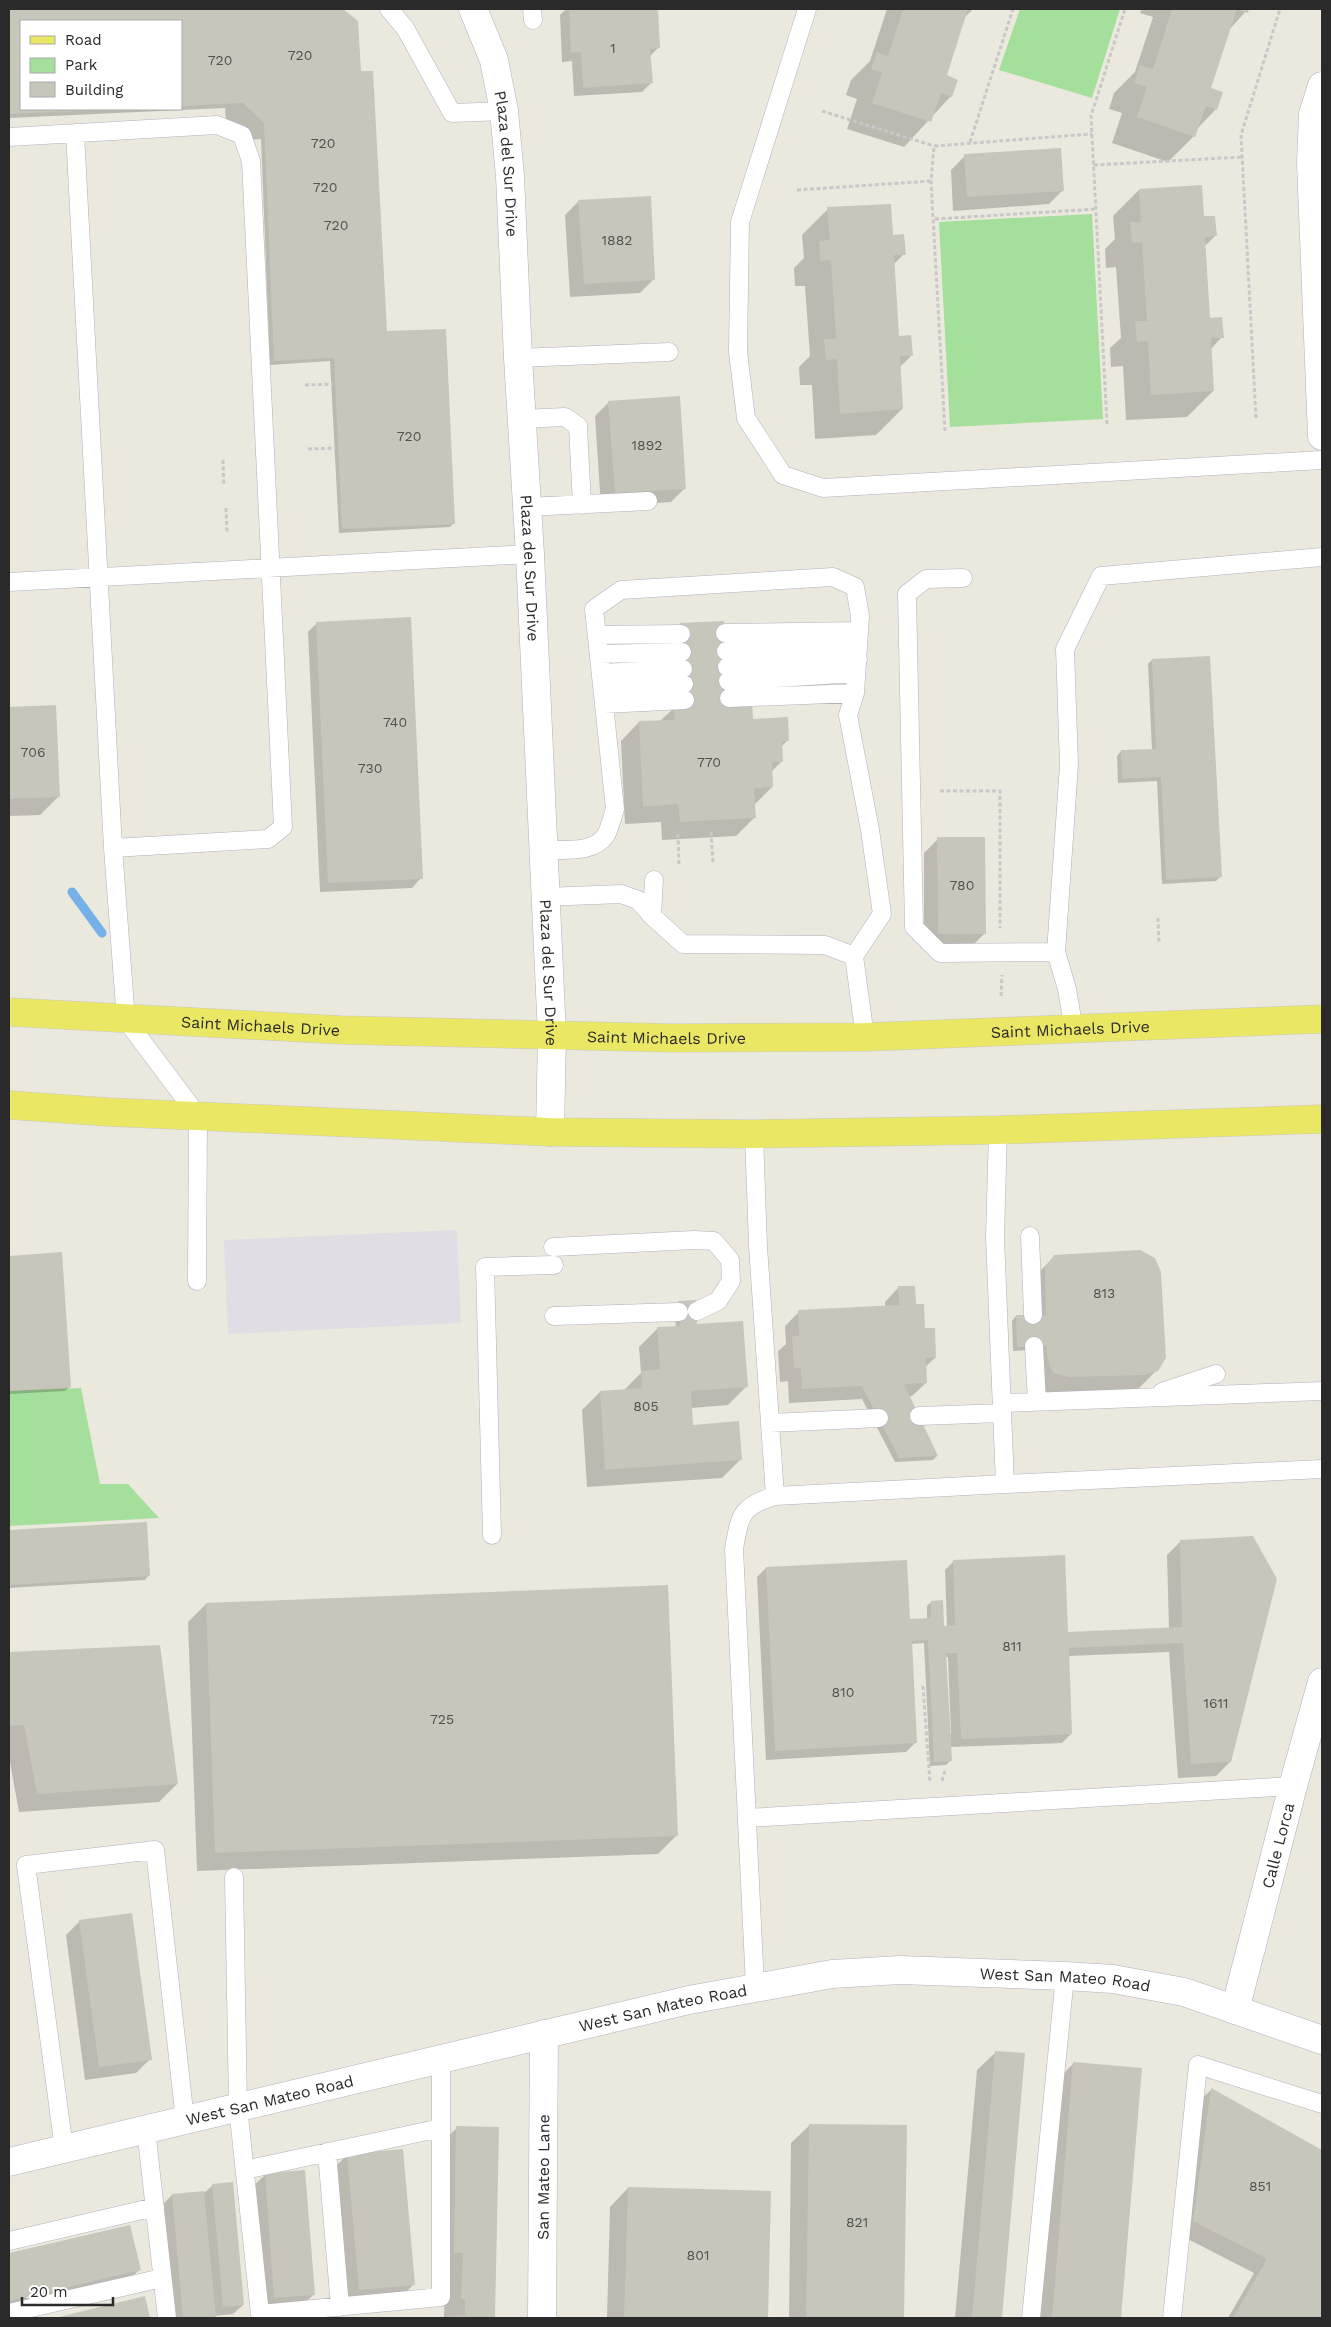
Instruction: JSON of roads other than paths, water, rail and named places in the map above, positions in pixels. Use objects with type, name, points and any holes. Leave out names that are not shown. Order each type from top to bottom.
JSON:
[{"type":"main road","name":"Saint Michaels Drive","points":[[9,1012],[126,1020],[340,1030],[672,1038],[865,1037],[1322,1019]]},
{"type":"main road","points":[[9,1105],[198,1116],[550,1132],[754,1134],[998,1130],[1322,1119]]},
{"type":"street","name":"Plaza del Sur Drive","points":[[473,9],[494,60],[504,111],[510,176],[518,358],[530,554],[552,1036],[550,1132]]},
{"type":"street","points":[[1322,86],[1313,114],[1311,164],[1322,436]]},
{"type":"street","name":"Calle Lorca","points":[[1235,2010],[1322,1682]]},
{"type":"street","name":"West San Mateo Road","points":[[9,2162],[544,2034],[755,1987],[832,1974],[900,1970],[1113,1979],[1184,1992],[1322,2040]]},
{"type":"street","name":"San Mateo Lane","points":[[542,2318],[544,2034]]},
{"type":"lane","points":[[389,9],[405,28],[452,113],[504,111]]},
{"type":"lane","points":[[807,9],[740,222],[738,352],[746,418],[783,475],[823,488],[1322,460]]},
{"type":"lane","points":[[9,137],[217,125],[242,135],[251,161],[283,827],[268,839],[113,848]]},
{"type":"lane","points":[[75,133],[97,578],[113,848],[126,1020],[198,1116],[197,1281]]},
{"type":"lane","points":[[518,358],[669,352]]},
{"type":"lane","points":[[522,419],[565,417],[578,426],[582,505]]},
{"type":"lane","points":[[527,507],[648,501]]},
{"type":"lane","points":[[9,582],[530,554]]},
{"type":"lane","points":[[1074,1030],[1067,990],[1056,952],[1069,765],[1065,649],[1101,576],[1322,557]]},
{"type":"lane","points":[[544,850],[584,849],[596,845],[606,835],[615,809],[594,609],[622,590],[834,577],[855,587],[860,616],[855,693],[848,715],[870,830],[882,914],[854,956],[865,1037]]},
{"type":"lane","points":[[963,578],[926,578],[907,594],[914,927],[940,953],[1056,952]]},
{"type":"lane","points":[[725,633],[858,652]]},
{"type":"lane","points":[[597,635],[681,643],[599,654]]},
{"type":"lane","points":[[727,666],[858,652]]},
{"type":"lane","points":[[602,689],[684,684],[602,689]]},
{"type":"lane","points":[[729,698],[855,693]]},
{"type":"lane","points":[[652,916],[654,880]]},
{"type":"lane","points":[[545,897],[621,894],[638,900],[652,916],[683,944],[825,945],[854,956]]},
{"type":"lane","points":[[998,1130],[995,1237],[1005,1484]]},
{"type":"lane","points":[[754,1134],[775,1496]]},
{"type":"lane","points":[[1030,1236],[1033,1315]]},
{"type":"lane","points":[[553,1247],[694,1240],[714,1241],[730,1260],[731,1281],[718,1301],[697,1311]]},
{"type":"lane","points":[[492,1535],[485,1267],[554,1265]]},
{"type":"lane","points":[[554,1316],[679,1312]]},
{"type":"lane","points":[[1034,1346],[1037,1402]]},
{"type":"lane","points":[[1142,1398],[1216,1374]]},
{"type":"lane","points":[[919,1416],[1002,1408],[1037,1402],[1322,1391]]},
{"type":"lane","points":[[770,1423],[879,1418]]},
{"type":"lane","points":[[755,1987],[734,1549],[739,1518],[756,1501],[775,1496],[1322,1469]]},
{"type":"lane","points":[[747,1818],[1293,1786]]},
{"type":"lane","points":[[64,2149],[26,1865],[155,1850],[185,2120]]},
{"type":"lane","points":[[234,1877],[238,2107],[260,2314],[441,2297],[442,2058]]},
{"type":"lane","points":[[1031,2318],[1065,1976]]},
{"type":"lane","points":[[1172,2318],[1198,2065],[1322,2104]]},
{"type":"lane","points":[[245,2170],[441,2128]]},
{"type":"lane","points":[[146,2129],[167,2318]]},
{"type":"lane","points":[[327,2152],[340,2307]]},
{"type":"lane","points":[[9,2241],[155,2207]]},
{"type":"lane","points":[[9,2313],[162,2278]]},
{"type":"waterway","points":[[72,892],[102,933]]}]
